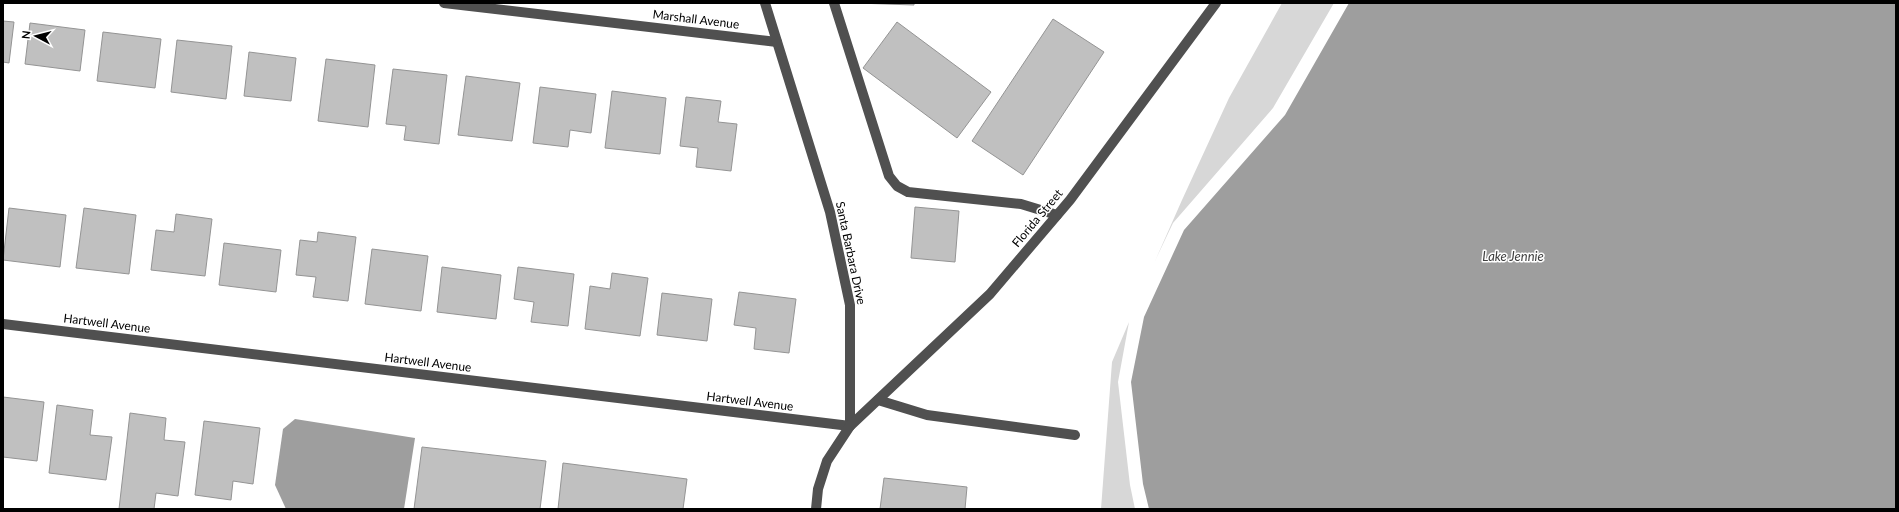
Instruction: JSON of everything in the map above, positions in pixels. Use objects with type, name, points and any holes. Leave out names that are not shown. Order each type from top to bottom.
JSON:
[{"type":"street","name":"Marshall Avenue","points":[[444,3],[777,42]]},
{"type":"street","name":"Santa Barbara Drive","points":[[765,3],[830,212],[850,305],[850,426]]},
{"type":"street","points":[[834,3],[889,176],[897,186],[908,192],[1020,204],[1057,215]]},
{"type":"street","name":"Florida Street","points":[[850,426],[990,294],[1057,215],[1216,3]]},
{"type":"street","name":"Hartwell Avenue","points":[[3,324],[850,426]]},
{"type":"street","points":[[878,400],[927,414],[1075,435]]},
{"type":"street","points":[[816,509],[818,489],[827,462],[850,426]]},
{"type":"shaded area","points":[[1282,3],[1334,3],[1273,108],[1173,223],[1155,261],[1229,98]]},
{"type":"shaded area","points":[[1129,322],[1118,382],[1130,485],[1135,509],[1101,509],[1112,362]]},
{"type":"water","name":"Lake Jennie","points":[[1349,3],[1896,3],[1896,509],[1149,509],[1143,484],[1131,382],[1144,317],[1184,230],[1285,115]]},
{"type":"water","points":[[295,419],[415,438],[404,509],[286,509],[275,485],[283,429]]},
{"type":"building","points":[[857,3],[914,3],[914,5]]},
{"type":"building","points":[[1053,19],[1104,52],[1023,175],[972,141]]},
{"type":"building","points":[[3,21],[14,22],[9,63],[3,62]]},
{"type":"building","points":[[897,22],[991,92],[957,138],[863,68]]},
{"type":"building","points":[[30,23],[85,30],[80,71],[25,64]]},
{"type":"building","points":[[103,32],[161,39],[155,88],[97,81]]},
{"type":"building","points":[[177,40],[232,46],[226,99],[171,92]]},
{"type":"building","points":[[249,52],[296,58],[291,101],[244,96]]},
{"type":"building","points":[[326,59],[375,65],[368,127],[318,121]]},
{"type":"building","points":[[393,69],[447,75],[439,144],[404,140],[406,126],[386,124]]},
{"type":"building","points":[[466,76],[520,83],[512,141],[458,135]]},
{"type":"building","points":[[540,87],[596,94],[591,133],[570,130],[568,147],[533,143]]},
{"type":"building","points":[[612,91],[666,98],[660,154],[605,148]]},
{"type":"building","points":[[686,97],[721,101],[718,122],[737,124],[731,171],[696,167],[698,148],[680,146]]},
{"type":"building","points":[[915,207],[959,211],[955,262],[911,258]]},
{"type":"building","points":[[9,208],[66,215],[60,267],[3,260]]},
{"type":"building","points":[[84,208],[136,215],[129,274],[76,268]]},
{"type":"building","points":[[176,214],[212,219],[205,276],[151,270],[156,230],[174,232]]},
{"type":"building","points":[[318,232],[356,237],[348,301],[313,297],[316,277],[296,275],[300,240],[317,242]]},
{"type":"building","points":[[224,243],[281,250],[276,292],[219,285]]},
{"type":"building","points":[[372,249],[428,256],[421,311],[365,304]]},
{"type":"building","points":[[442,267],[501,275],[496,319],[437,312]]},
{"type":"building","points":[[518,267],[574,274],[568,326],[531,322],[534,302],[514,299]]},
{"type":"building","points":[[612,273],[648,278],[640,336],[585,329],[590,286],[610,289]]},
{"type":"building","points":[[739,292],[796,299],[789,353],[754,349],[756,328],[734,325]]},
{"type":"building","points":[[662,293],[712,299],[707,341],[657,335]]},
{"type":"building","points":[[3,397],[44,402],[37,461],[3,457]]},
{"type":"building","points":[[57,405],[93,410],[90,435],[112,437],[106,480],[49,473]]},
{"type":"building","points":[[130,413],[166,418],[164,440],[185,442],[178,496],[156,493],[154,509],[119,509]]},
{"type":"building","points":[[204,421],[260,428],[253,484],[233,481],[231,500],[195,495]]},
{"type":"building","points":[[422,447],[546,461],[540,509],[414,509]]},
{"type":"building","points":[[563,463],[687,479],[683,509],[558,509]]},
{"type":"building","points":[[884,478],[967,487],[965,509],[880,509]]}]
